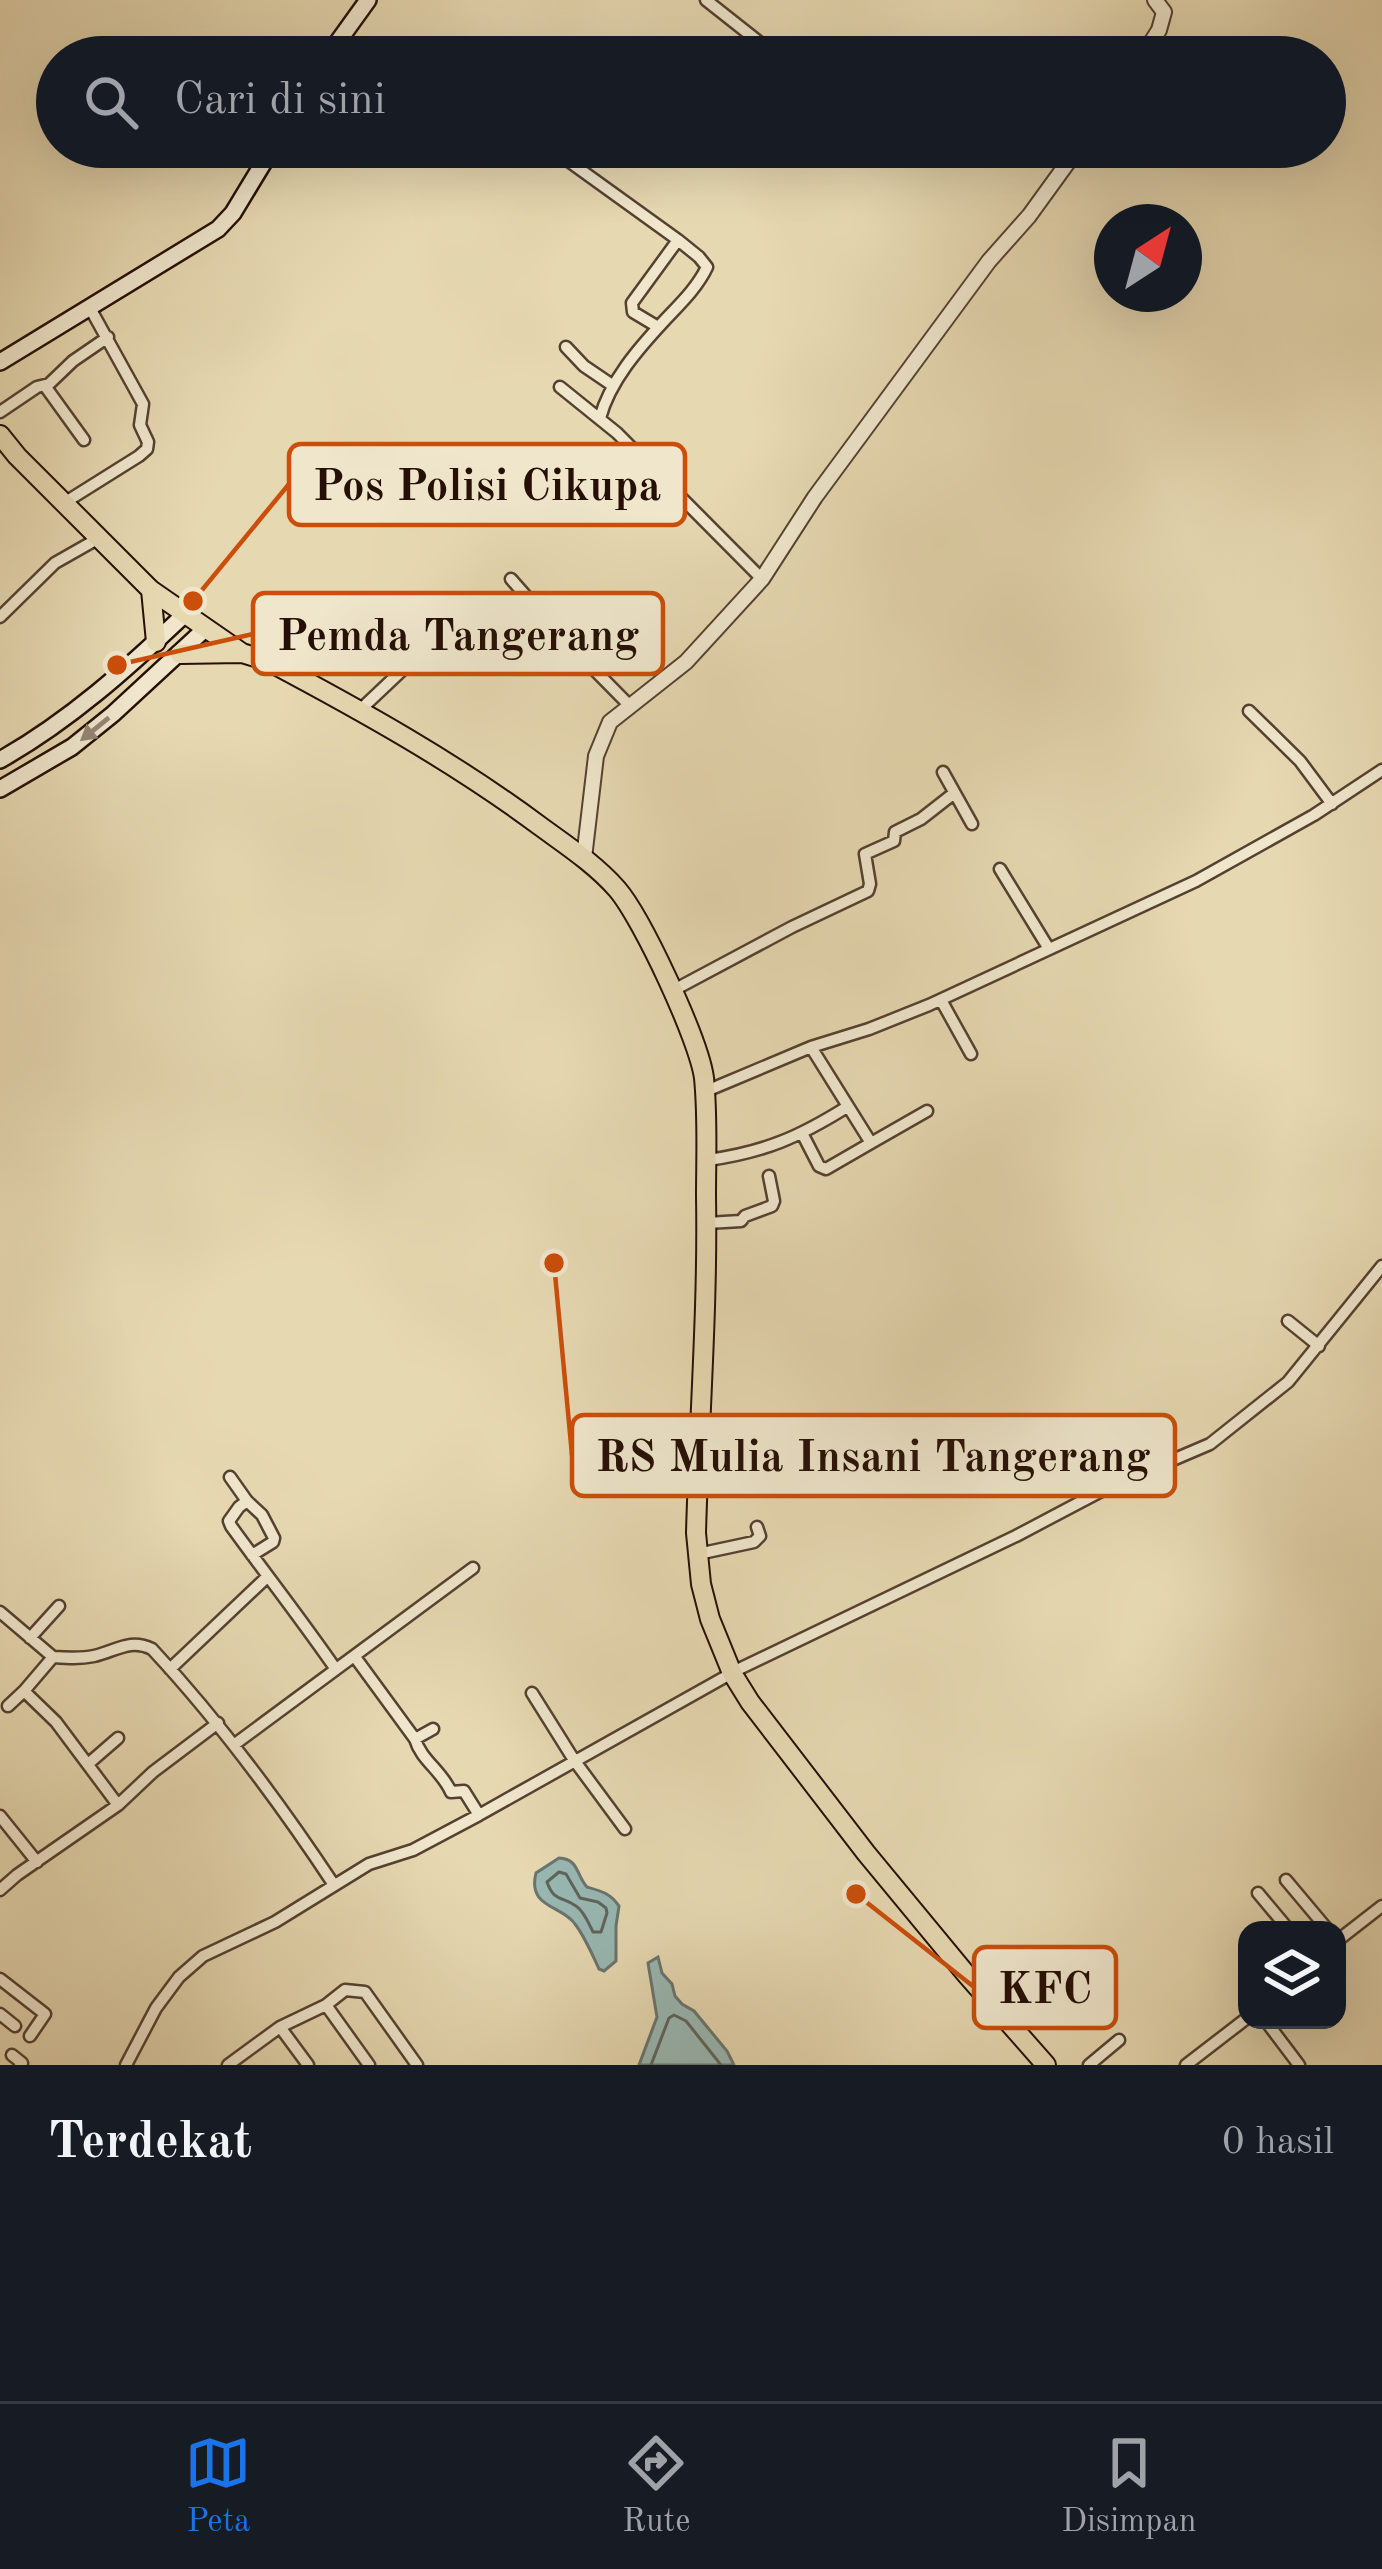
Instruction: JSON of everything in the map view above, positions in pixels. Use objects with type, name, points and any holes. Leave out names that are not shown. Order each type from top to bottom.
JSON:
[{"type":"highway","points":[[0,435],[151,590],[242,653],[268,661],[437,754],[584,858],[621,893],[672,991],[704,1074],[708,1160],[698,1458],[701,1584],[735,1671],[783,1747],[1046,2065]]},
{"type":"highway","points":[[151,590],[156,642]]},
{"type":"highway","points":[[180,654],[242,653]]},
{"type":"highway","points":[[996,2010],[1010,2038],[1034,2065]]},
{"type":"main road","points":[[342,36],[368,0]]},
{"type":"main road","points":[[0,362],[218,229],[260,168]]},
{"type":"main road","points":[[0,760],[55,727],[185,614]]},
{"type":"main road","points":[[0,789],[72,747],[206,629]]},
{"type":"street","points":[[706,0],[751,36]]},
{"type":"street","points":[[1153,36],[1164,12],[1155,0]]},
{"type":"street","points":[[578,168],[699,256],[707,267],[612,385],[600,418]]},
{"type":"street","points":[[584,858],[596,756],[610,722],[686,662],[762,579],[815,497],[1064,168]]},
{"type":"street","points":[[658,327],[634,312],[632,303],[678,240]]},
{"type":"street","points":[[64,503],[147,449],[148,442],[140,424],[143,404],[90,308]]},
{"type":"street","points":[[0,412],[45,386],[108,337]]},
{"type":"street","points":[[566,347],[612,385]]},
{"type":"street","points":[[45,386],[84,440]]},
{"type":"street","points":[[560,386],[600,418],[762,579]]},
{"type":"street","points":[[0,617],[56,563],[99,538]]},
{"type":"street","points":[[511,579],[629,705]]},
{"type":"street","points":[[360,710],[414,659]]},
{"type":"street","points":[[1249,711],[1300,761],[1332,804]]},
{"type":"street","points":[[704,1092],[811,1046],[941,1000],[1196,881],[1382,770]]},
{"type":"street","points":[[943,772],[972,824]]},
{"type":"street","points":[[672,991],[868,891],[865,854],[891,843],[896,832],[953,794]]},
{"type":"street","points":[[1000,869],[1049,949]]},
{"type":"street","points":[[941,1000],[971,1054]]},
{"type":"street","points":[[811,1046],[871,1143]]},
{"type":"street","points":[[708,1160],[802,1135],[847,1107]]},
{"type":"street","points":[[802,1135],[819,1166],[826,1169],[927,1111]]},
{"type":"street","points":[[707,1223],[741,1221],[772,1206],[769,1176]]},
{"type":"street","points":[[126,2065],[156,2008],[203,1955],[275,1922],[369,1864],[413,1850],[479,1815],[735,1671],[1107,1488],[1210,1444],[1288,1382],[1382,1266]]},
{"type":"street","points":[[1288,1321],[1318,1346]]},
{"type":"street","points":[[230,1477],[262,1515],[274,1538],[252,1555]]},
{"type":"street","points":[[247,1502],[229,1521],[335,1667]]},
{"type":"street","points":[[698,1554],[757,1541],[757,1527]]},
{"type":"street","points":[[235,1744],[473,1568]]},
{"type":"street","points":[[170,1669],[267,1577]]},
{"type":"street","points":[[30,1638],[59,1606]]},
{"type":"street","points":[[0,1612],[53,1657],[97,1655],[139,1642],[152,1649],[235,1744],[334,1885]]},
{"type":"street","points":[[8,1706],[53,1657]]},
{"type":"street","points":[[355,1657],[419,1750],[452,1792],[464,1791],[479,1815]]},
{"type":"street","points":[[24,1691],[56,1722],[118,1805]]},
{"type":"street","points":[[532,1693],[625,1829]]},
{"type":"street","points":[[0,1890],[118,1805],[218,1723]]},
{"type":"street","points":[[415,1739],[433,1729]]},
{"type":"street","points":[[88,1764],[118,1738]]},
{"type":"street","points":[[0,1816],[37,1862]]},
{"type":"street","points":[[1286,1880],[1320,1921]]},
{"type":"street","points":[[1258,1893],[1281,1921]]},
{"type":"street","points":[[1346,1934],[1382,1906]]},
{"type":"street","points":[[0,1979],[45,2014],[30,2036]]},
{"type":"street","points":[[228,2065],[280,2027],[326,2005],[345,1990],[365,1992],[417,2065]]},
{"type":"street","points":[[326,2005],[369,2065]]},
{"type":"street","points":[[0,2014],[15,2026]]},
{"type":"street","points":[[1186,2065],[1201,2060],[1238,2026]]},
{"type":"street","points":[[280,2027],[308,2065]]},
{"type":"street","points":[[1272,2029],[1299,2065]]},
{"type":"street","points":[[1089,2065],[1119,2039]]},
{"type":"street","points":[[244,2054],[252,2065]]},
{"type":"water","points":[[559,1858],[574,1864],[587,1887],[609,1895],[619,1906],[616,1961],[604,1971],[575,1924],[536,1893],[536,1873]]},
{"type":"water","points":[[658,1957],[675,1996],[694,2011],[734,2065],[639,2065],[657,2017],[648,1963]]},
{"type":"place","name":"Pos Polisi Cikupa","points":[[193,601]]},
{"type":"place","name":"Pemda Tangerang","points":[[117,665]]},
{"type":"place","name":"RS Mulia Insani Tangerang","points":[[554,1263]]},
{"type":"place","name":"KFC","points":[[856,1894]]}]
